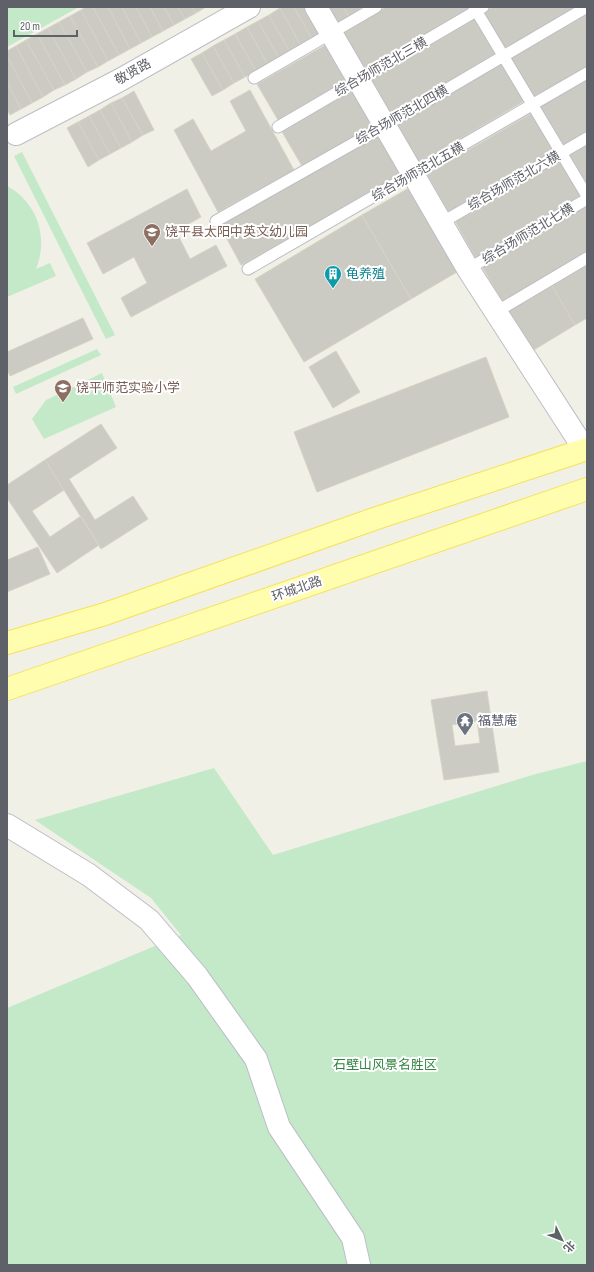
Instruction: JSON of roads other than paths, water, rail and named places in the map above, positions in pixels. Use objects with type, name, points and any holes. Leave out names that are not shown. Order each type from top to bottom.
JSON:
[{"type":"main road","points":[[7,643],[105,614],[377,518],[586,450]]},
{"type":"main road","name":"环城北路","points":[[7,689],[587,489]]},
{"type":"street","name":"敬贤路","points":[[12,137],[120,80],[249,7]]},
{"type":"street","points":[[316,7],[386,125],[468,269],[586,450]]},
{"type":"street","points":[[7,825],[89,875],[149,920],[197,976],[256,1059],[279,1127],[353,1238],[359,1265]]},
{"type":"lane","points":[[254,78],[376,7]]},
{"type":"lane","name":"综合场师范北四横","points":[[216,221],[386,125],[587,7]]},
{"type":"lane","points":[[478,8],[503,57],[587,198]]},
{"type":"lane","name":"综合场师范北三横","points":[[278,127],[478,8]]},
{"type":"lane","name":"综合场师范北五横","points":[[248,270],[587,73]]},
{"type":"lane","name":"综合场师范北六横","points":[[441,223],[587,138]]},
{"type":"lane","name":"综合场师范北七横","points":[[468,269],[587,198]]},
{"type":"lane","points":[[496,312],[587,258]]},
{"type":"place","name":"饶平县太阳中英文幼儿园","points":[[152,247]]},
{"type":"place","name":"龟养殖","points":[[333,289]]},
{"type":"place","name":"饶平师范实验小学","points":[[63,403]]},
{"type":"place","name":"福慧庵","points":[[465,736]]},
{"type":"park label","name":"石壁山风景名胜区","points":[[385,1065]]}]
